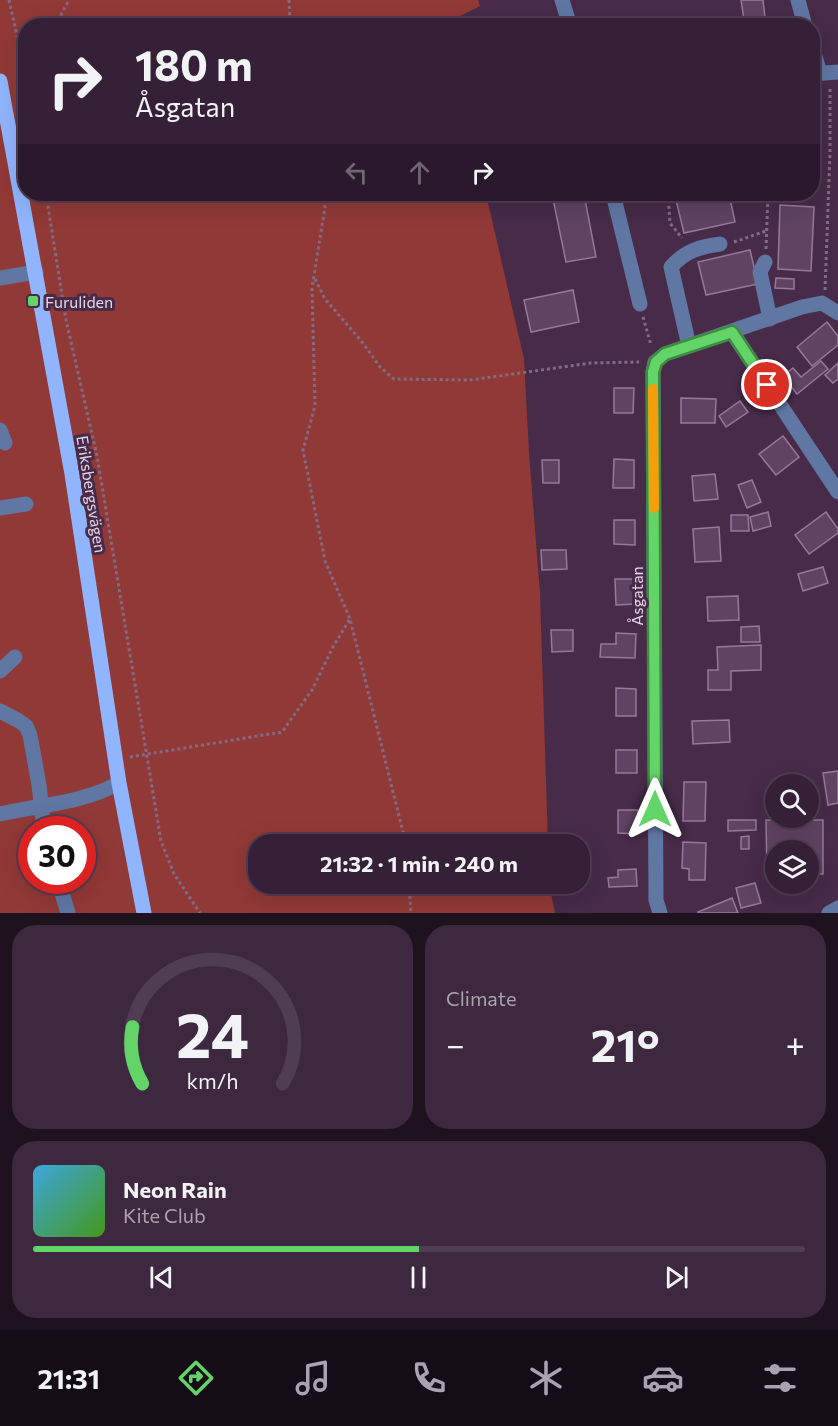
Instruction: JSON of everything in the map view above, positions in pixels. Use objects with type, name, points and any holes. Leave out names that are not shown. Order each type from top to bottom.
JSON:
[{"type":"main road","name":"Eriksbergsvägen","points":[[0,81],[18,176]]},
{"type":"main road","name":"Eriksbergsvägen","points":[[23,201],[72,474],[119,783],[144,913]]},
{"type":"street","points":[[562,0],[568,18]]},
{"type":"street","points":[[798,0],[804,18]]},
{"type":"street","points":[[820,74],[838,72]]},
{"type":"street","points":[[615,201],[640,304]]},
{"type":"street","points":[[689,346],[671,267],[680,257],[692,250],[720,244]]},
{"type":"street","points":[[765,262],[760,272],[770,319]]},
{"type":"street","points":[[0,278],[36,272]]},
{"type":"street","points":[[656,362],[665,354],[802,307],[822,303],[838,313]]},
{"type":"street","points":[[732,332],[838,492]]},
{"type":"street","name":"Åsgatan","points":[[656,362],[653,372],[656,900],[660,913]]},
{"type":"street","points":[[0,508],[26,504]]},
{"type":"street","points":[[0,671],[15,657]]},
{"type":"street","points":[[0,711],[26,726],[32,745],[43,816]]},
{"type":"street","points":[[0,814],[43,807],[102,793],[119,783]]},
{"type":"street","points":[[62,894],[68,913]]},
{"type":"street","points":[[829,913],[838,908]]},
{"type":"path","points":[[9,0],[18,40]]},
{"type":"path","points":[[59,18],[69,0]]},
{"type":"path","points":[[289,0],[290,18]]},
{"type":"path","points":[[820,77],[828,83],[831,92],[825,295],[822,303]]},
{"type":"path","points":[[47,201],[66,320],[97,456],[157,818],[168,861],[181,886],[200,913]]},
{"type":"path","points":[[323,201],[325,207],[312,288],[315,406],[303,450],[325,561],[350,619],[404,834]]},
{"type":"path","points":[[668,201],[670,223],[692,250]]},
{"type":"path","points":[[765,262],[768,201]]},
{"type":"path","points":[[720,244],[766,231]]},
{"type":"path","points":[[314,278],[325,299],[363,343],[380,367],[394,379],[470,380],[591,363],[656,362],[640,304]]},
{"type":"path","points":[[145,754],[282,732],[312,690],[334,645],[350,619]]},
{"type":"path","points":[[410,894],[411,913]]},
{"type":"shaded area","points":[[0,0],[478,0],[480,6],[456,18],[18,18],[18,201],[488,201],[524,359],[540,593],[548,834],[248,834],[248,894],[551,894],[555,913],[0,913]]},
{"type":"building","points":[[741,0],[763,0],[765,18],[744,18]]},
{"type":"building","points":[[553,201],[585,201],[596,257],[566,262]]},
{"type":"building","points":[[676,201],[730,201],[735,222],[684,233]]},
{"type":"building","points":[[780,205],[814,207],[811,271],[778,269]]},
{"type":"building","points":[[750,250],[758,284],[706,295],[698,262]]},
{"type":"building","points":[[776,278],[794,279],[794,289],[775,288]]},
{"type":"building","points":[[573,290],[579,322],[531,332],[524,300]]},
{"type":"building","points":[[827,322],[838,336],[838,345],[812,366],[797,347]]},
{"type":"building","points":[[821,361],[828,369],[797,394],[783,376],[793,368],[801,377]]},
{"type":"building","points":[[838,363],[838,379],[833,383],[825,375]]},
{"type":"building","points":[[614,388],[634,388],[633,413],[614,413]]},
{"type":"building","points":[[681,398],[716,399],[715,423],[681,423]]},
{"type":"building","points":[[740,401],[748,412],[726,427],[719,416]]},
{"type":"building","points":[[783,436],[799,457],[776,475],[759,454]]},
{"type":"building","points":[[614,459],[634,460],[634,488],[613,488]]},
{"type":"building","points":[[542,460],[559,460],[559,483],[543,483]]},
{"type":"building","points":[[715,474],[718,499],[694,501],[692,476]]},
{"type":"building","points":[[752,480],[761,502],[747,508],[738,485]]},
{"type":"building","points":[[768,512],[771,526],[753,531],[750,517]]},
{"type":"building","points":[[826,512],[838,529],[838,533],[809,554],[795,535]]},
{"type":"building","points":[[731,515],[748,515],[749,531],[731,531]]},
{"type":"building","points":[[614,520],[635,520],[635,545],[614,544]]},
{"type":"building","points":[[719,527],[721,561],[695,562],[693,529]]},
{"type":"building","points":[[541,550],[566,550],[567,569],[542,570]]},
{"type":"building","points":[[823,567],[828,583],[803,591],[798,574]]},
{"type":"building","points":[[615,579],[637,579],[636,604],[616,605]]},
{"type":"building","points":[[738,596],[739,620],[708,621],[707,597]]},
{"type":"building","points":[[759,626],[760,642],[741,642],[741,627]]},
{"type":"building","points":[[551,630],[573,630],[573,651],[552,652]]},
{"type":"building","points":[[616,633],[636,634],[635,658],[600,657],[601,644],[616,644]]},
{"type":"building","points":[[761,645],[761,670],[731,671],[731,690],[708,690],[708,670],[718,670],[717,647]]},
{"type":"building","points":[[616,688],[636,689],[636,716],[616,716]]},
{"type":"building","points":[[729,720],[730,742],[693,744],[692,721]]},
{"type":"building","points":[[616,750],[637,750],[637,773],[616,773]]},
{"type":"building","points":[[838,771],[838,803],[828,805],[823,773]]},
{"type":"building","points":[[684,782],[706,782],[705,821],[683,821]]},
{"type":"building","points":[[618,810],[638,810],[638,834],[618,833]]},
{"type":"building","points":[[728,820],[756,820],[756,830],[728,831]]},
{"type":"building","points":[[819,820],[823,820],[823,874],[819,874],[819,840],[766,840],[766,828],[819,828]]},
{"type":"building","points":[[749,836],[749,849],[741,849],[741,837]]},
{"type":"building","points":[[683,842],[706,843],[705,880],[689,880],[689,869],[682,868]]},
{"type":"building","points":[[636,869],[637,886],[609,887],[608,878],[618,877],[618,870]]},
{"type":"building","points":[[755,883],[761,903],[741,908],[736,888]]},
{"type":"building","points":[[732,898],[738,913],[698,913],[698,912]]},
{"type":"slow traffic","points":[[653,389],[654,508]]},
{"type":"place","name":"Furuliden","points":[[33,301]]},
{"type":"route","points":[[655,809],[653,372],[656,362],[665,354],[732,332],[767,385]]}]
